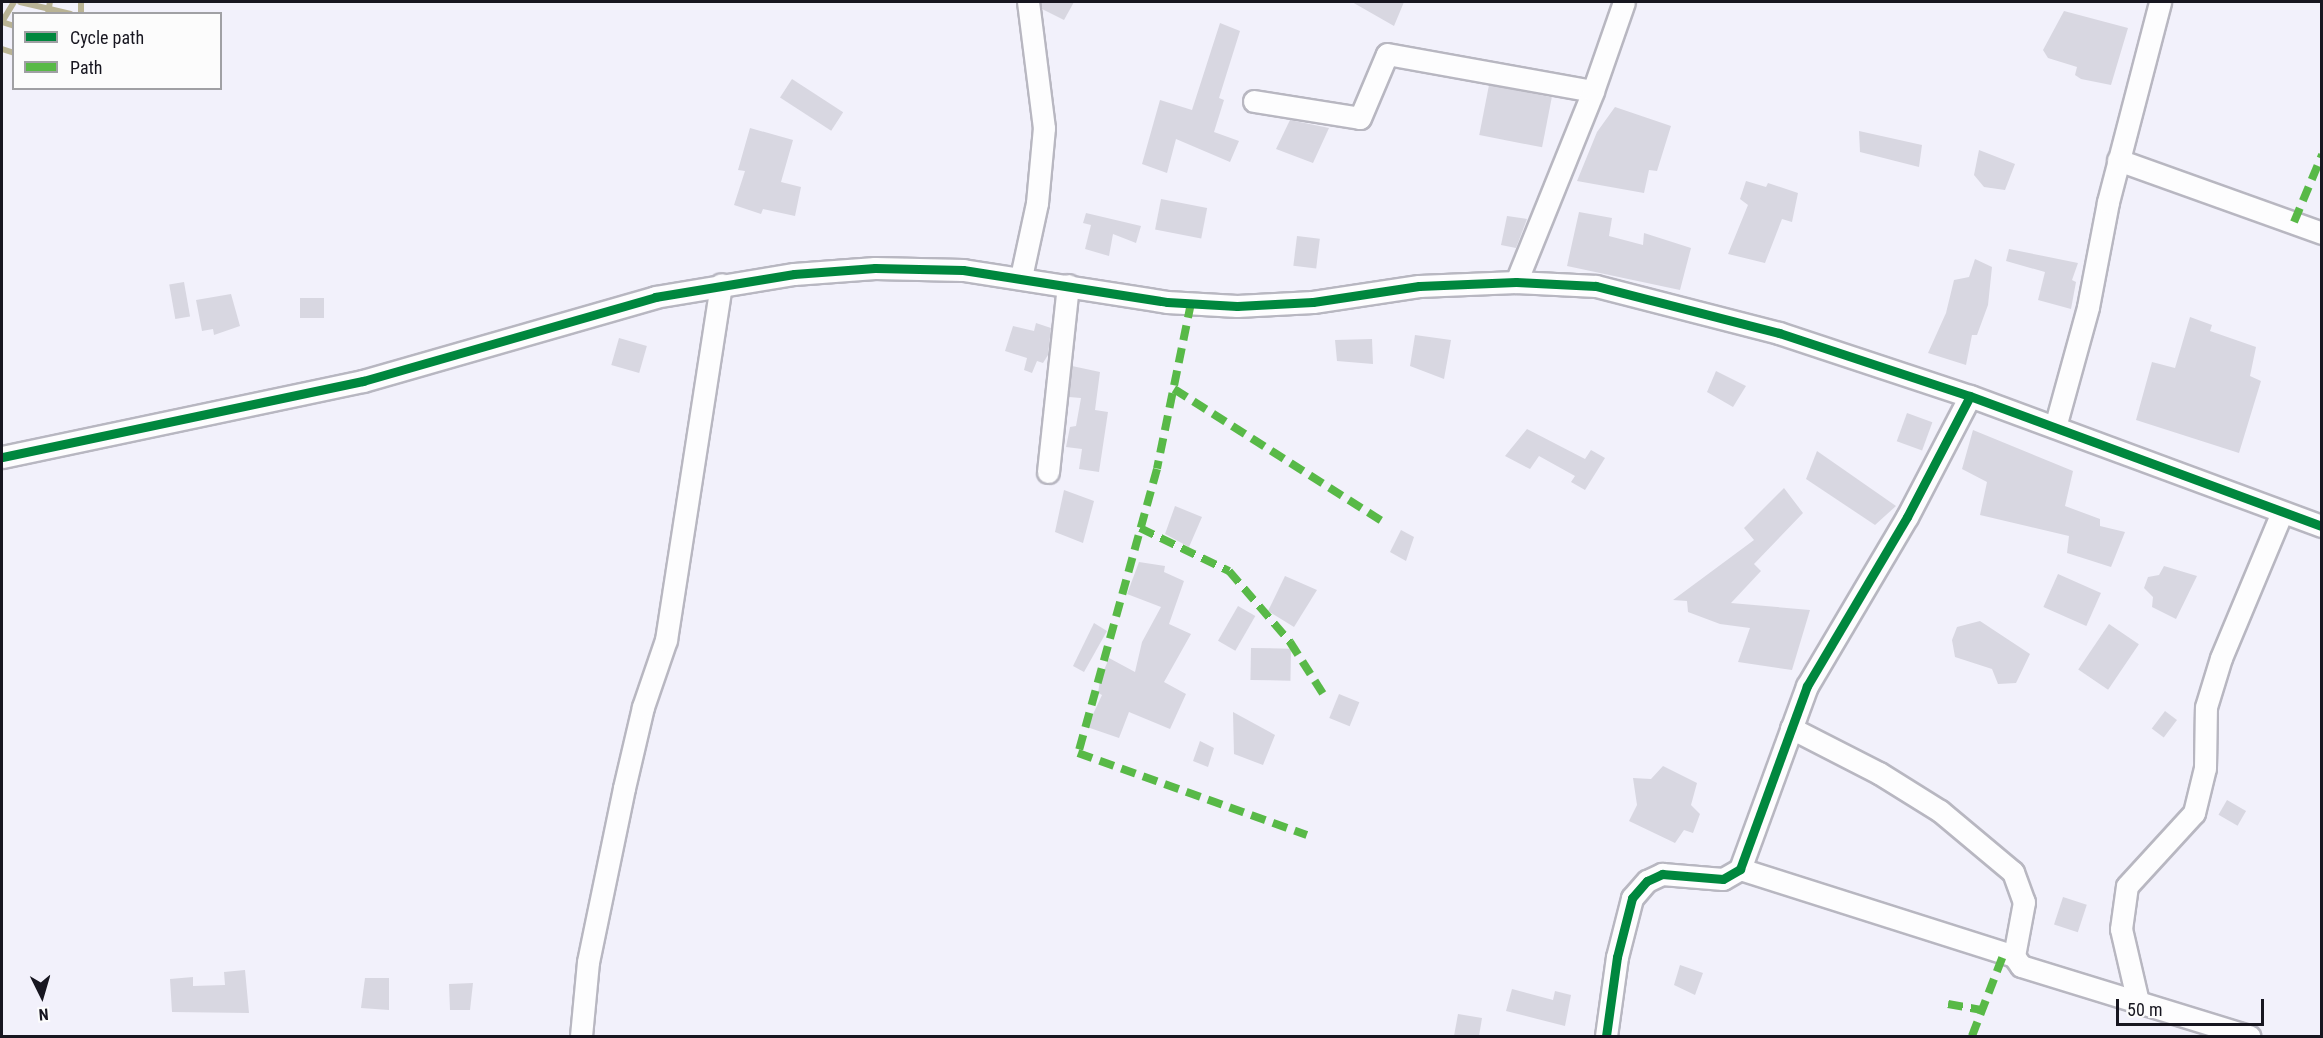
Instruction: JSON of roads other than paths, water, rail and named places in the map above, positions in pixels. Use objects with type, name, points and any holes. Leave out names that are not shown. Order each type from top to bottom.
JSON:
[{"type":"street","points":[[1021,277],[1037,203],[1044,128],[1028,2]]},
{"type":"street","points":[[1516,282],[1593,91],[1624,2]]},
{"type":"street","points":[[2055,427],[2088,307],[2118,160],[2160,2]]},
{"type":"street","points":[[1254,100],[1360,118],[1387,54],[1593,91]]},
{"type":"street","points":[[2118,160],[2322,233]]},
{"type":"street","points":[[2,457],[285,400],[655,297],[720,284],[875,268],[963,270],[1021,277],[1167,302],[1237,306],[1313,302],[1419,286],[1516,282],[1596,286],[1663,300],[1779,333],[1970,396],[2322,526]]},
{"type":"street","points":[[581,1036],[588,962],[624,788],[643,707],[666,640],[720,284]]},
{"type":"street","points":[[1048,472],[1068,285]]},
{"type":"street","points":[[1606,1036],[1617,957],[1632,898],[1647,881],[1662,874],[1723,879],[1740,869],[1807,686],[1907,517],[1970,396]]},
{"type":"street","points":[[2138,1002],[2121,929],[2127,886],[2194,813],[2205,768],[2206,707],[2221,658],[2282,512]]},
{"type":"street","points":[[1791,728],[1880,773],[1940,811],[2013,872],[2024,902],[2014,956]]},
{"type":"street","points":[[1740,869],[2014,956],[2021,966],[2250,1036]]},
{"type":"waterway","points":[[2,22],[14,2]]},
{"type":"waterway","points":[[20,2],[62,12]]},
{"type":"waterway","points":[[48,12],[50,2]]},
{"type":"waterway","points":[[81,2],[81,12]]},
{"type":"waterway","points":[[2,22],[12,25]]},
{"type":"waterway","points":[[2,49],[12,52]]}]
